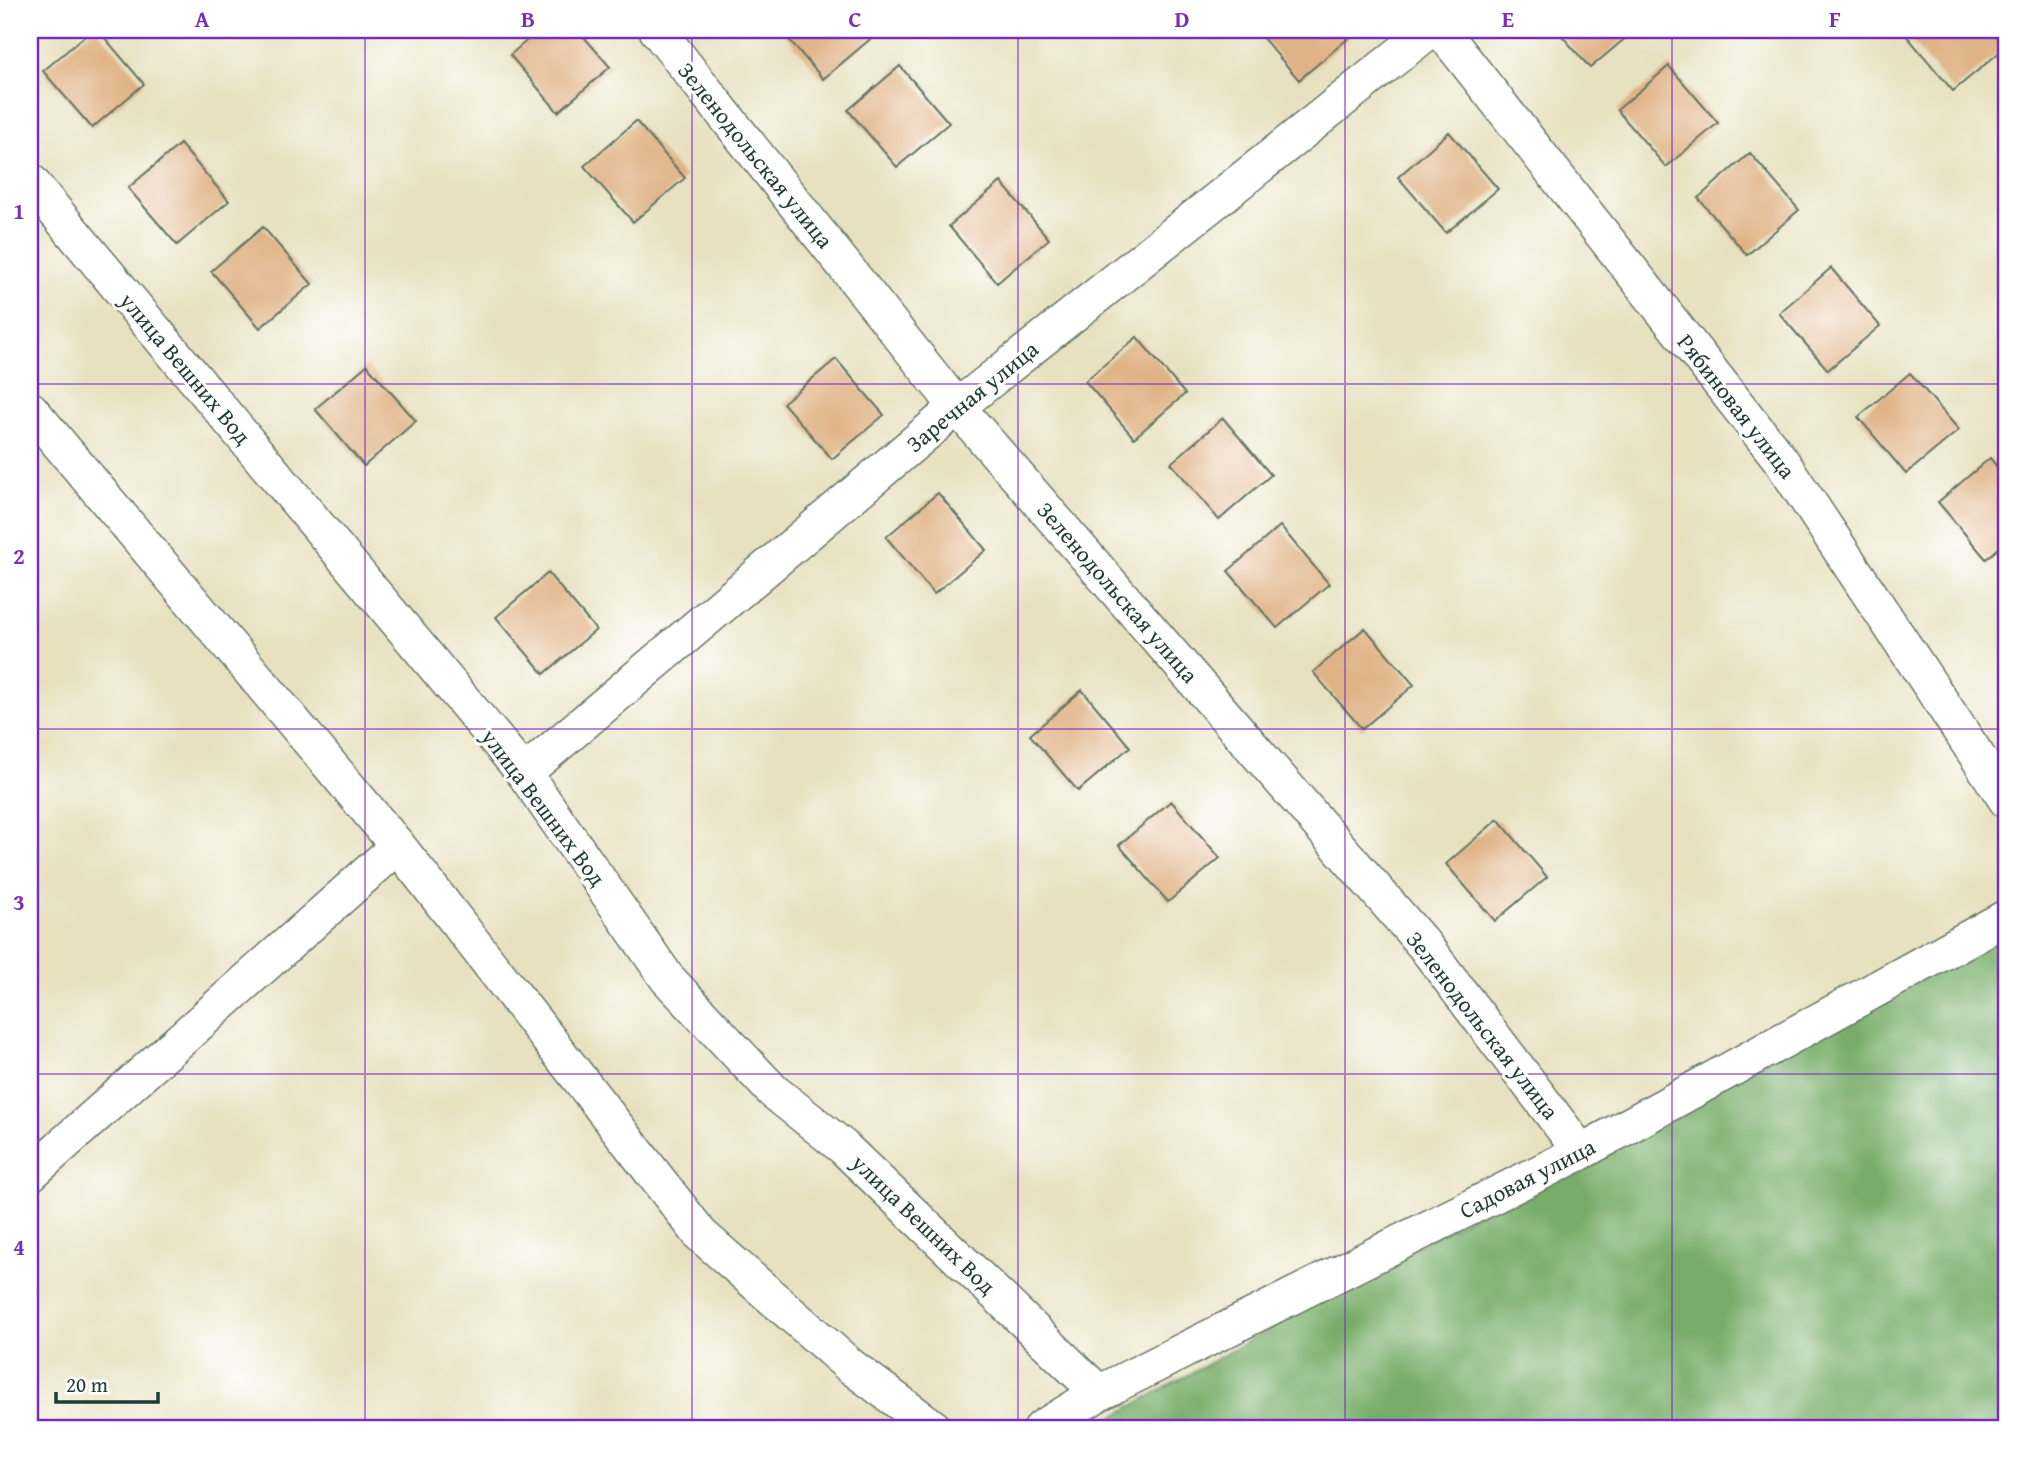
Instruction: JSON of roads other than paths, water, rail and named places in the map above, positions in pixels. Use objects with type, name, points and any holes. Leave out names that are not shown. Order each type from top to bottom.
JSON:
[{"type":"street","name":"Зеленодольская улица","points":[[657,30],[957,407],[1424,945],[1581,1152]]},
{"type":"street","name":"Заречная улица","points":[[524,773],[957,407],[1430,30]]},
{"type":"street","name":"Рябиновая улица","points":[[1441,30],[1780,459],[2007,801]]},
{"type":"street","name":"улица Вешних Вод","points":[[30,181],[524,773],[676,987],[772,1090],[843,1147],[1099,1393]]},
{"type":"street","points":[[30,409],[398,846],[701,1235],[849,1365],[934,1428]]},
{"type":"street","points":[[30,1174],[398,846]]},
{"type":"street","name":"Садовая улица","points":[[1042,1428],[1099,1393],[1581,1152],[2007,917]]}]
